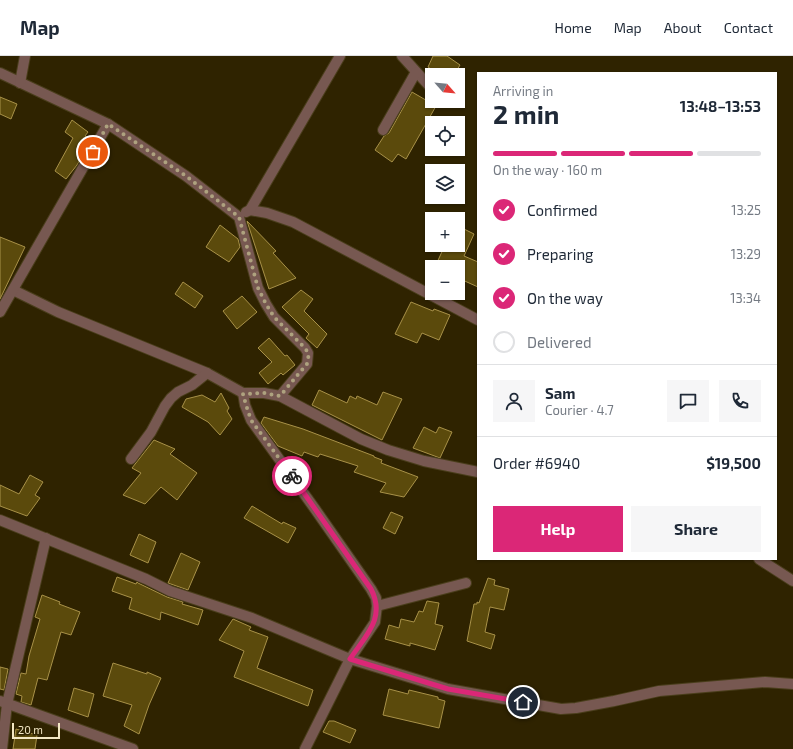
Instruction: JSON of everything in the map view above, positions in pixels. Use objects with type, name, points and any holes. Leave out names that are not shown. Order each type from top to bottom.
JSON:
[{"type":"street","points":[[20,83],[25,56]]},
{"type":"street","points":[[239,217],[250,210],[340,56]]},
{"type":"street","points":[[402,56],[425,82]]},
{"type":"street","points":[[383,130],[416,72]]},
{"type":"street","points":[[0,73],[108,124],[186,176],[239,217],[258,288],[266,304],[274,317],[305,348],[308,353],[307,364],[280,396]]},
{"type":"street","points":[[0,312],[108,124]]},
{"type":"street","points":[[250,210],[267,213],[293,222],[477,319]]},
{"type":"street","points":[[13,290],[58,312],[207,373],[243,394],[264,393],[280,396],[361,438],[388,450],[424,462],[477,472]]},
{"type":"street","points":[[131,459],[151,432],[172,398],[178,392],[192,385],[207,373]]},
{"type":"street","points":[[243,394],[251,420],[315,508],[376,598],[377,606],[374,622],[350,659],[305,749]]},
{"type":"street","points":[[0,520],[146,579],[170,591],[252,618],[350,659],[448,689],[562,708],[576,708],[659,691],[765,682],[793,684]]},
{"type":"street","points":[[2,749],[3,702],[46,538]]},
{"type":"street","points":[[761,560],[793,581]]},
{"type":"street","points":[[377,606],[466,583]]},
{"type":"street","points":[[3,702],[113,745],[133,749]]},
{"type":"building","points":[[433,56],[447,56],[460,65],[458,68],[428,67]]},
{"type":"building","points":[[412,92],[425,100],[425,108],[435,108],[430,116],[425,116],[425,125],[406,159],[398,154],[392,162],[375,150],[384,136],[389,133]]},
{"type":"building","points":[[0,97],[17,104],[11,119],[0,114]]},
{"type":"building","points":[[72,120],[88,132],[85,136],[91,140],[77,165],[66,179],[55,171],[73,138],[65,132]]},
{"type":"building","points":[[247,221],[276,251],[273,253],[296,278],[269,289]]},
{"type":"building","points":[[220,225],[238,239],[240,247],[229,262],[206,247]]},
{"type":"building","points":[[465,230],[474,234],[464,256],[477,262],[477,287],[465,281],[465,260],[438,260],[442,252],[465,252]]},
{"type":"building","points":[[0,237],[25,247],[0,299]]},
{"type":"building","points":[[183,282],[203,296],[195,308],[175,294]]},
{"type":"building","points":[[301,290],[313,299],[304,311],[327,334],[317,348],[306,338],[309,334],[282,307]]},
{"type":"building","points":[[242,296],[257,312],[237,329],[223,311]]},
{"type":"building","points":[[411,302],[433,311],[434,309],[450,315],[439,340],[422,333],[417,343],[395,334]]},
{"type":"building","points":[[269,338],[295,365],[283,375],[281,373],[268,384],[259,373],[272,362],[258,348]]},
{"type":"building","points":[[319,390],[347,403],[350,396],[356,399],[357,396],[377,405],[383,392],[402,399],[382,440],[312,405]]},
{"type":"building","points":[[221,393],[229,408],[227,411],[232,419],[220,435],[208,422],[182,407],[186,399],[202,395],[215,402]]},
{"type":"building","points":[[264,417],[303,429],[374,456],[382,460],[381,463],[418,477],[404,497],[380,492],[386,483],[354,472],[358,466],[320,454],[318,457],[304,452],[302,456],[278,446],[261,423]]},
{"type":"building","points":[[424,427],[436,433],[439,427],[452,432],[440,458],[413,448]]},
{"type":"building","points":[[154,440],[175,449],[170,454],[197,473],[177,500],[161,487],[145,504],[123,495],[141,473],[132,468]]},
{"type":"building","points":[[30,475],[43,482],[35,495],[40,498],[27,516],[0,506],[0,485],[19,494]]},
{"type":"building","points":[[252,506],[282,524],[283,522],[296,528],[288,543],[244,518]]},
{"type":"building","points":[[391,512],[403,517],[395,534],[383,528]]},
{"type":"building","points":[[139,534],[156,542],[148,563],[130,555]]},
{"type":"building","points":[[181,553],[200,562],[188,590],[168,583]]},
{"type":"building","points":[[117,577],[136,584],[137,582],[167,597],[183,602],[182,604],[203,610],[198,625],[161,612],[160,620],[129,609],[132,598],[112,591]]},
{"type":"building","points":[[488,578],[495,580],[494,585],[509,589],[504,610],[490,607],[485,632],[495,635],[491,649],[467,641],[474,604],[477,604],[477,602],[479,603]]},
{"type":"building","points":[[42,595],[60,602],[59,604],[80,612],[71,635],[61,632],[47,680],[38,678],[31,705],[21,702],[22,696],[16,694],[21,673],[26,674],[29,656],[40,619],[35,617]]},
{"type":"building","points":[[427,601],[439,603],[435,624],[443,626],[435,650],[410,643],[410,646],[385,639],[389,625],[399,628],[401,619],[414,622],[419,611],[423,612]]},
{"type":"building","points":[[233,619],[251,627],[249,630],[268,637],[257,668],[313,690],[308,706],[234,677],[244,651],[219,640]]},
{"type":"building","points":[[113,663],[147,674],[147,672],[161,678],[149,705],[139,734],[124,726],[132,705],[103,696]]},
{"type":"building","points":[[0,667],[8,669],[4,690],[0,689]]},
{"type":"building","points":[[74,688],[94,694],[88,717],[68,710]]},
{"type":"building","points":[[389,689],[408,694],[409,690],[438,697],[438,699],[445,701],[439,728],[383,715]]},
{"type":"building","points":[[329,721],[334,721],[356,730],[350,743],[323,732]]},
{"type":"building","points":[[16,729],[37,735],[35,749],[13,749]]},
{"type":"way so far","points":[[93,152],[108,124],[186,176],[239,217],[258,288],[266,304],[274,317],[305,348],[308,353],[307,364],[280,396],[264,393],[243,394],[251,420],[292,476]]},
{"type":"route","points":[[292,476],[376,598],[377,614],[374,622],[350,659],[448,689],[523,702]]}]
